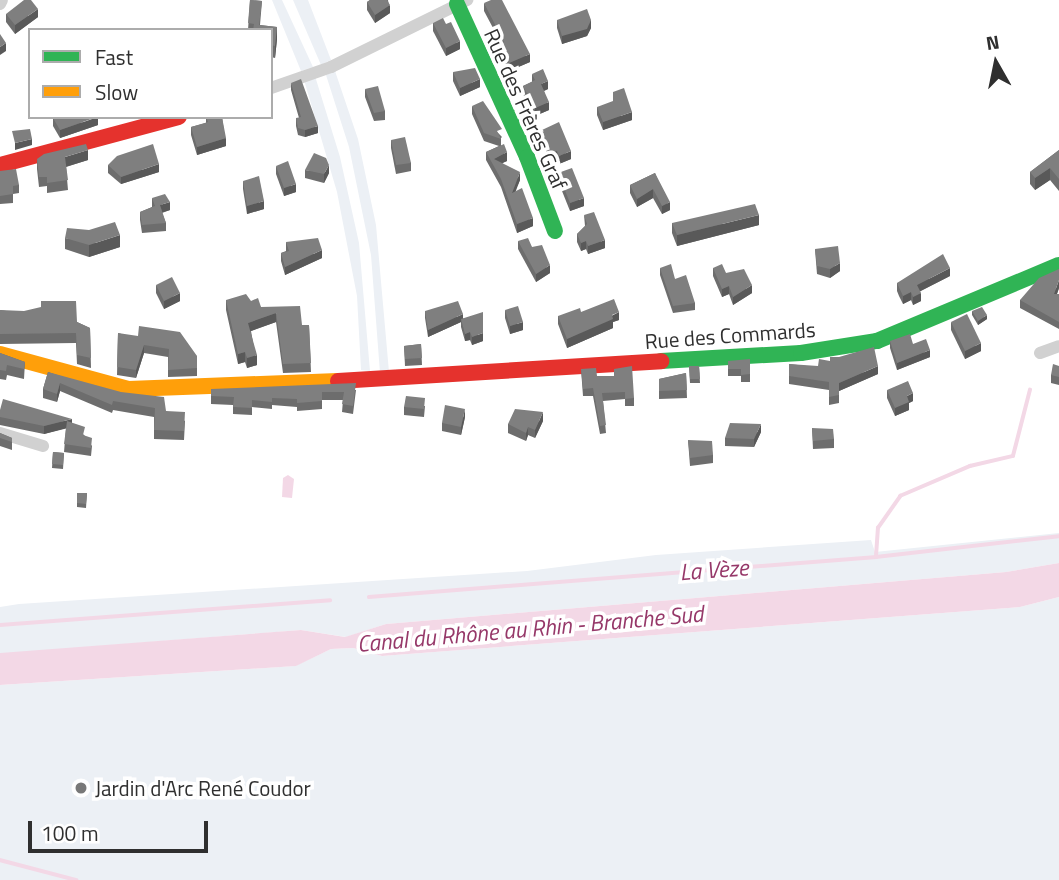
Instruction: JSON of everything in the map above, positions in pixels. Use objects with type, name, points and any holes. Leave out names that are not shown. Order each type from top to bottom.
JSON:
[{"type":"street","points":[[273,87],[331,66],[462,2]]},
{"type":"street","name":"Rue des Frères Graf","points":[[462,2],[555,231]]},
{"type":"street","points":[[0,165],[172,119]]},
{"type":"street","name":"Rue des Commards","points":[[0,354],[129,389],[388,378],[835,349],[917,328],[1059,265]]},
{"type":"street","points":[[1040,353],[1059,346]]},
{"type":"street","points":[[0,433],[43,446]]},
{"type":"shaded area","points":[[272,0],[282,0],[313,67],[301,71]]},
{"type":"shaded area","points":[[293,0],[308,0],[331,60],[321,65]]},
{"type":"shaded area","points":[[335,71],[358,139],[376,225],[389,372],[380,373],[371,255],[349,147],[326,75]]},
{"type":"shaded area","points":[[315,76],[340,157],[359,243],[370,371],[361,370],[357,296],[337,192],[304,80]]},
{"type":"shaded area","points":[[1059,533],[1059,563],[1006,572],[386,624],[346,637],[301,630],[0,654],[0,607],[19,604],[527,571],[656,555],[871,540],[875,552]]},
{"type":"shaded area","points":[[1059,597],[1059,880],[0,880],[0,685],[295,666],[331,649],[353,648],[382,656],[1020,607]]},
{"type":"water","points":[[288,475],[294,479],[292,498],[282,497],[283,478]]},
{"type":"water","name":"Canal du Rhône au Rhin - Branche Sud","points":[[1059,563],[1059,597],[1020,607],[382,656],[353,648],[331,649],[296,666],[0,685],[0,653],[301,630],[345,637],[386,624],[1006,572]]},
{"type":"building","points":[[24,0],[31,0],[38,9],[15,25],[6,14]]},
{"type":"building","points":[[250,0],[262,1],[259,25],[277,27],[275,46],[273,28],[253,28],[254,24],[248,23]]},
{"type":"building","points":[[387,0],[390,5],[375,15],[367,2]]},
{"type":"building","points":[[502,0],[530,54],[509,63],[499,44],[504,42],[484,3]]},
{"type":"building","points":[[587,9],[591,20],[587,29],[562,36],[557,20]]},
{"type":"building","points":[[443,18],[446,24],[451,22],[460,41],[446,48],[433,23]]},
{"type":"building","points":[[0,34],[6,43],[0,47]]},
{"type":"building","points":[[475,68],[480,79],[460,88],[453,72]]},
{"type":"building","points":[[543,69],[548,81],[541,84],[549,102],[535,108],[523,86],[535,80],[532,74]]},
{"type":"building","points":[[301,79],[318,126],[305,130],[298,128],[296,118],[301,117],[291,83]]},
{"type":"building","points":[[378,86],[385,111],[374,113],[365,89]]},
{"type":"building","points":[[624,88],[632,112],[603,122],[597,107],[613,101],[613,92]]},
{"type":"building","points":[[483,101],[502,129],[497,131],[501,139],[484,133],[472,106]]},
{"type":"building","points":[[54,119],[91,119],[60,130]]},
{"type":"building","points":[[207,119],[222,119],[226,138],[197,147],[191,127],[208,122]]},
{"type":"building","points":[[559,122],[571,151],[559,156],[557,151],[550,154],[542,130]]},
{"type":"building","points":[[30,129],[32,139],[15,143],[12,131]]},
{"type":"building","points":[[405,137],[411,163],[396,165],[391,140]]},
{"type":"building","points":[[86,144],[88,150],[65,157],[68,180],[47,183],[47,177],[39,177],[37,159],[44,154]]},
{"type":"building","points":[[153,144],[159,164],[121,177],[108,165],[117,156]]},
{"type":"building","points":[[504,144],[507,152],[494,159],[520,172],[512,193],[522,188],[533,218],[517,224],[501,179],[486,152]]},
{"type":"building","points":[[1059,150],[1059,179],[1050,168],[1035,178],[1030,172]]},
{"type":"building","points":[[314,153],[326,158],[329,165],[324,174],[305,170]]},
{"type":"building","points":[[288,161],[296,184],[284,188],[276,166]]},
{"type":"building","points":[[572,168],[584,198],[570,203],[558,173]]},
{"type":"building","points":[[16,169],[19,185],[13,186],[13,194],[0,196],[0,171]]},
{"type":"building","points":[[655,173],[670,202],[662,206],[653,189],[637,199],[630,185]]},
{"type":"building","points":[[259,176],[264,201],[247,206],[243,181]]},
{"type":"building","points":[[165,194],[170,202],[160,205],[166,223],[142,225],[140,212],[155,206],[152,198]]},
{"type":"building","points":[[755,204],[759,215],[677,235],[672,223]]},
{"type":"building","points":[[594,212],[605,240],[588,246],[586,241],[581,243],[577,234],[587,224],[584,215]]},
{"type":"building","points":[[115,222],[120,235],[89,245],[65,238],[67,228],[89,230]]},
{"type":"building","points":[[318,238],[322,250],[285,267],[281,253],[289,251],[286,242]]},
{"type":"building","points":[[528,238],[532,247],[542,245],[550,265],[536,274],[518,241]]},
{"type":"building","points":[[838,246],[840,263],[830,269],[817,266],[815,249]]},
{"type":"building","points":[[943,254],[950,268],[917,285],[921,293],[913,297],[911,292],[903,296],[897,283]]},
{"type":"building","points":[[671,264],[675,279],[686,275],[695,303],[673,306],[660,268]]},
{"type":"building","points":[[722,264],[726,273],[744,269],[752,285],[733,297],[729,286],[722,289],[713,268]]},
{"type":"building","points":[[1059,269],[1059,280],[1054,294],[1059,294],[1059,322],[1020,300],[1039,278]]},
{"type":"building","points":[[172,277],[180,293],[164,301],[156,285]]},
{"type":"building","points":[[246,294],[251,301],[258,298],[261,307],[300,306],[302,325],[309,325],[311,363],[283,364],[276,313],[248,323],[257,355],[247,358],[245,352],[238,354],[226,300]]},
{"type":"building","points":[[614,299],[619,312],[612,315],[613,319],[567,339],[558,316],[580,308],[581,312]]},
{"type":"building","points":[[41,301],[76,301],[77,322],[90,328],[91,358],[77,355],[76,333],[0,334],[0,310],[24,311],[41,307]]},
{"type":"building","points":[[458,301],[463,314],[428,330],[425,311]]},
{"type":"building","points":[[518,306],[523,322],[510,326],[505,310]]},
{"type":"building","points":[[982,307],[987,315],[978,321],[972,311]]},
{"type":"building","points":[[483,312],[483,333],[472,337],[470,332],[465,334],[461,319]]},
{"type":"building","points":[[967,314],[981,343],[965,351],[951,322]]},
{"type":"building","points":[[139,326],[180,332],[197,356],[197,368],[168,370],[169,349],[144,345],[136,370],[117,367],[118,333],[138,336]]},
{"type":"building","points":[[910,334],[913,344],[926,339],[930,350],[897,363],[890,341]]},
{"type":"building","points":[[421,344],[422,358],[405,359],[404,346]]},
{"type":"building","points":[[874,347],[878,366],[839,383],[839,395],[829,397],[829,382],[789,376],[789,364],[818,366],[819,359],[830,361],[830,357]]},
{"type":"building","points":[[0,353],[25,362],[24,369],[7,365],[6,371],[0,370]]},
{"type":"building","points":[[750,359],[750,374],[741,375],[741,369],[728,369],[728,361]]},
{"type":"building","points":[[1053,364],[1059,366],[1059,377],[1051,375]]},
{"type":"building","points":[[632,366],[634,398],[625,399],[625,392],[602,393],[606,425],[600,426],[593,388],[583,389],[581,369],[596,368],[597,376],[614,376],[614,369]]},
{"type":"building","points":[[689,366],[699,366],[700,379],[690,379]]},
{"type":"building","points":[[48,372],[121,392],[164,397],[166,411],[185,412],[184,431],[154,430],[155,408],[113,401],[112,405],[60,383],[57,394],[43,389]]},
{"type":"building","points":[[686,373],[687,390],[659,391],[659,379]]},
{"type":"building","points":[[908,381],[913,393],[907,396],[909,402],[895,408],[887,390]]},
{"type":"building","points":[[356,383],[353,406],[342,404],[344,392],[322,392],[322,401],[297,403],[297,399],[272,398],[272,402],[252,400],[252,408],[233,407],[234,397],[211,396],[211,389]]},
{"type":"building","points":[[406,396],[425,398],[424,409],[404,407]]},
{"type":"building","points":[[3,399],[72,419],[44,426],[0,417]]},
{"type":"building","points":[[445,405],[465,409],[461,427],[442,423]]},
{"type":"building","points":[[515,409],[543,412],[535,430],[528,427],[526,433],[508,424]]},
{"type":"building","points":[[67,421],[85,427],[83,435],[92,438],[91,448],[64,444]]},
{"type":"building","points":[[730,423],[761,424],[754,439],[725,438]]},
{"type":"building","points":[[812,428],[833,429],[834,439],[813,441]]},
{"type":"building","points":[[0,433],[12,438],[12,442],[0,438]]},
{"type":"building","points":[[688,440],[712,441],[713,455],[690,458]]},
{"type":"building","points":[[53,452],[64,453],[63,465],[52,464]]},
{"type":"building","points":[[77,493],[87,493],[86,504],[77,503]]},
{"type":"waterway","points":[[876,556],[878,528],[900,496],[970,466],[1013,456],[1030,390]]},
{"type":"waterway","name":"La Vèze","points":[[369,597],[876,557],[1059,536]]},
{"type":"waterway","points":[[0,625],[330,600]]},
{"type":"waterway","points":[[0,860],[76,880]]},
{"type":"traffic: fast","points":[[457,4],[527,157],[555,231]]},
{"type":"traffic: fast","points":[[661,361],[801,353],[877,341],[1059,265]]},
{"type":"traffic: slow","points":[[0,354],[129,389],[338,381]]},
{"type":"traffic: jam","points":[[0,165],[172,119]]},
{"type":"traffic: jam","points":[[338,381],[661,361]]},
{"type":"place","name":"Jardin d'Arc René Coudor","points":[[81,788]]}]
